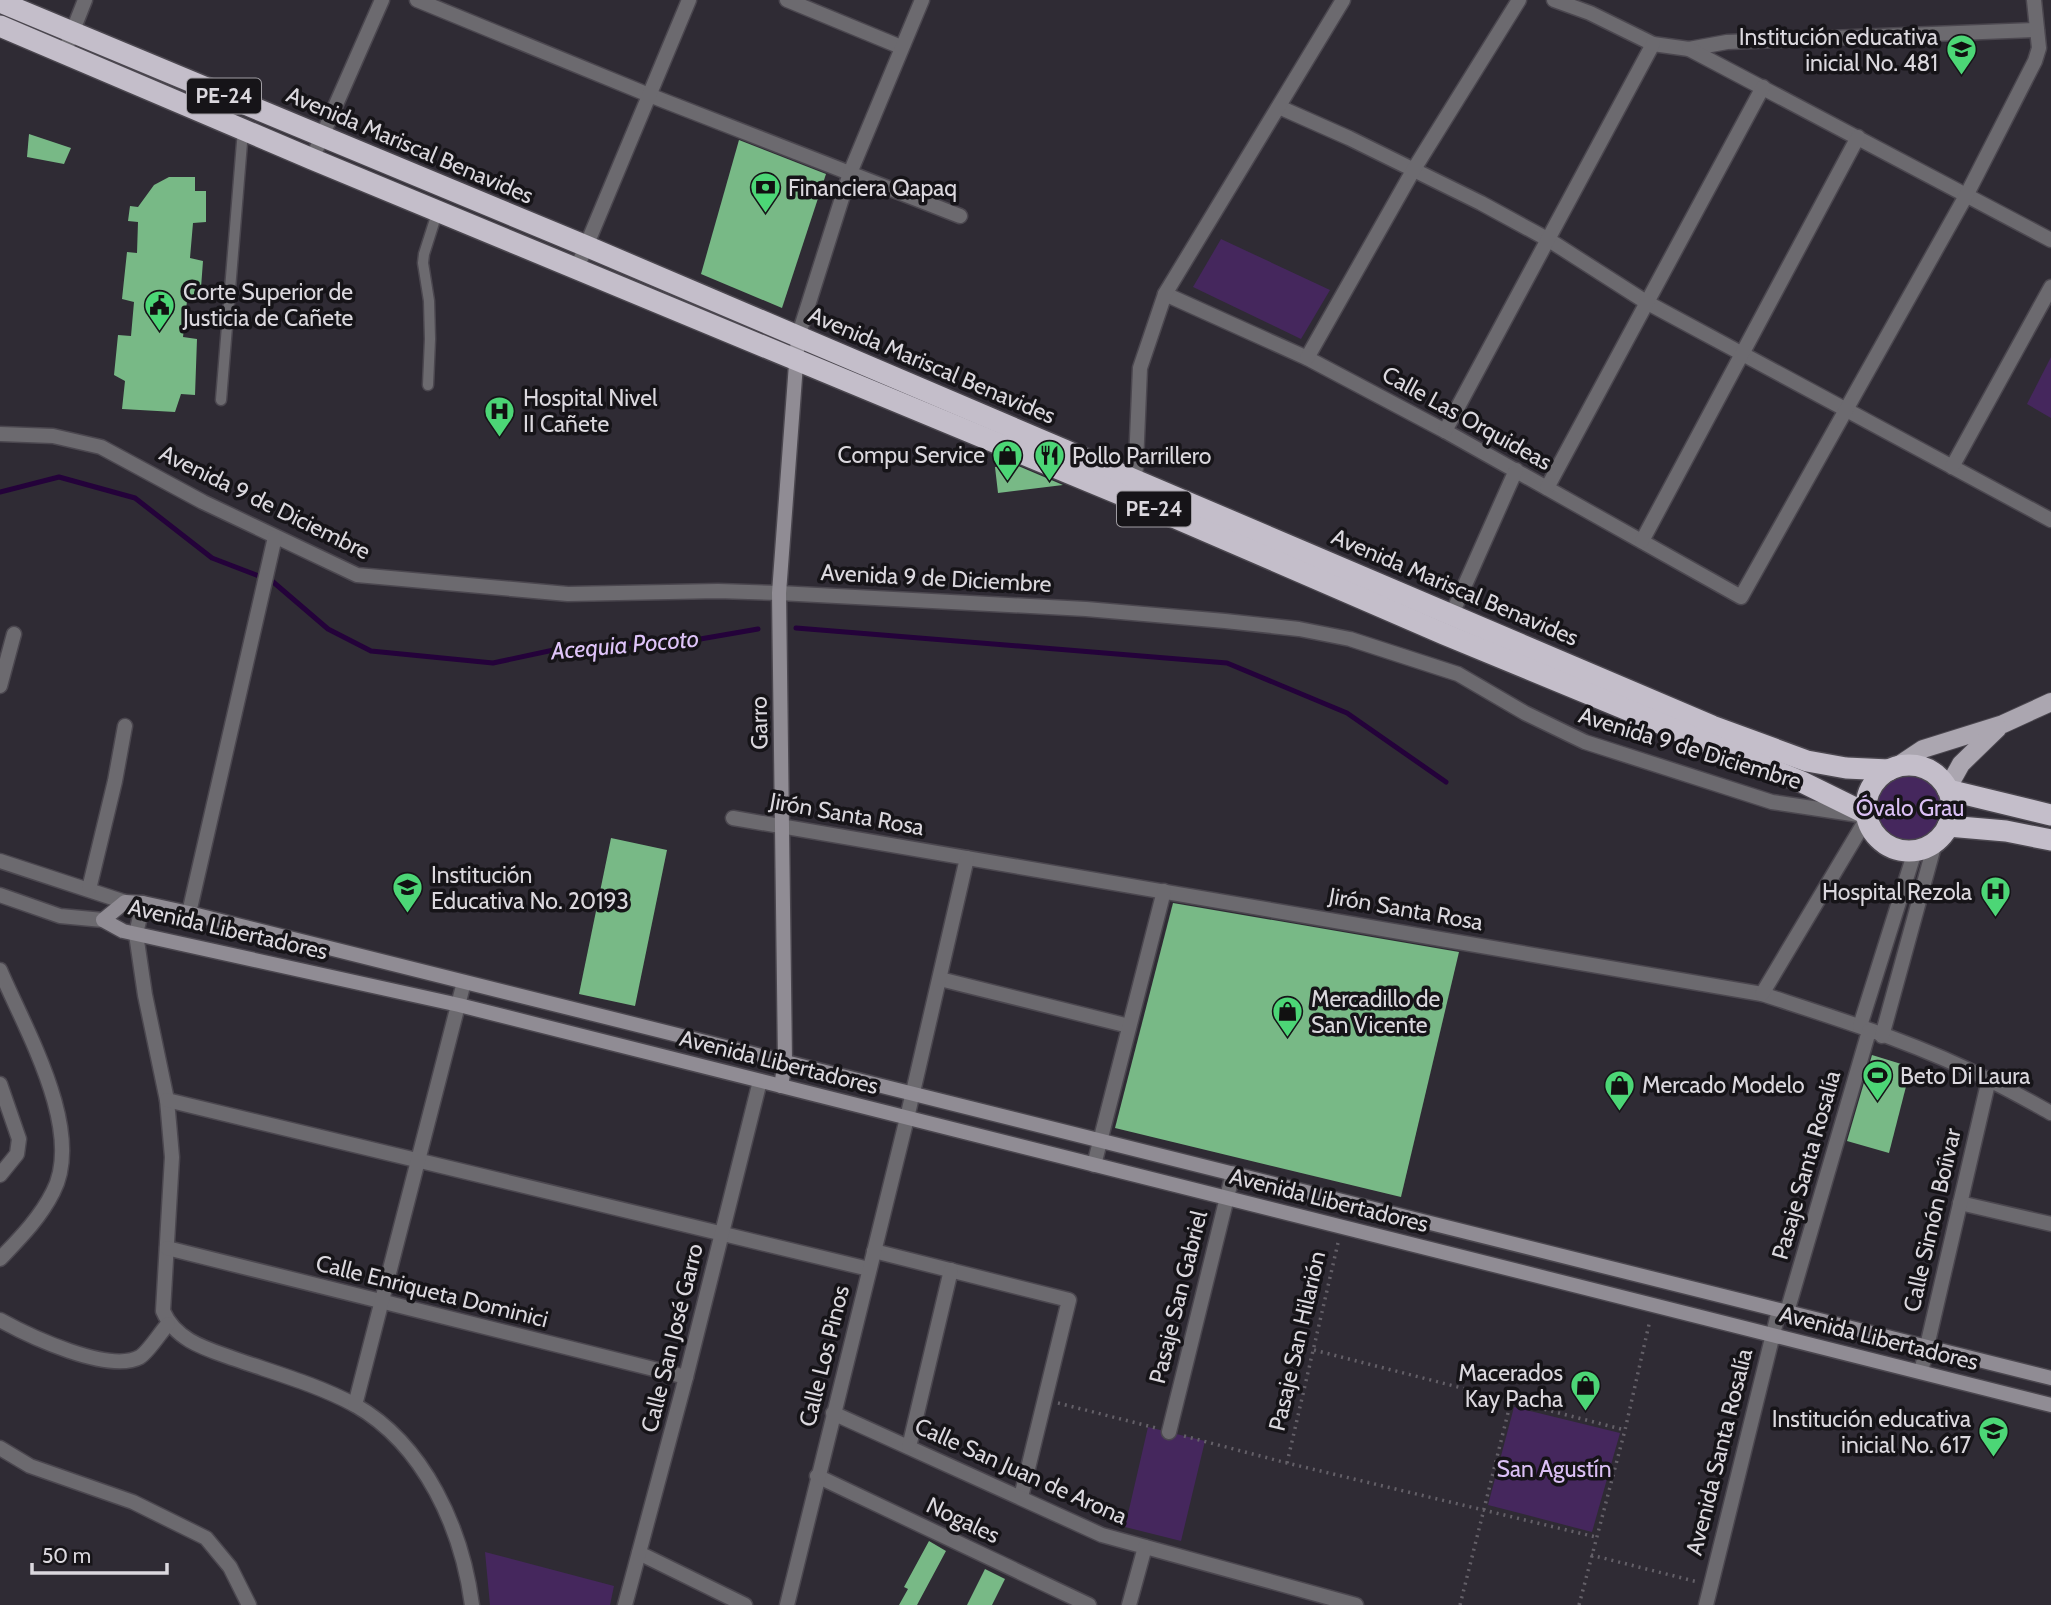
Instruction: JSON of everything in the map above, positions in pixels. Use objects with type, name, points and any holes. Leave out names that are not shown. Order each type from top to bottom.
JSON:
[{"type":"highway","name":"Avenida Mariscal Benavides","points":[[0,2],[798,337],[1444,634],[1790,777],[1867,816]]},
{"type":"highway","name":"Avenida Mariscal Benavides","points":[[0,26],[312,159],[796,359],[1452,614],[1712,726],[1807,761],[1846,768],[1891,769]]},
{"type":"highway","points":[[1933,840],[1952,814],[1947,790],[1933,773],[1922,768],[1911,765],[1891,769],[1872,786],[1868,796],[1867,816],[1872,830],[1880,840],[1891,847],[2006,831],[2051,840]]},
{"type":"highway","points":[[1947,790],[2051,815]]},
{"type":"main road","points":[[1891,769],[1923,749],[2003,724],[2051,702]]},
{"type":"main road","points":[[1947,790],[1961,765],[1979,744],[2003,724]]},
{"type":"street","points":[[64,53],[85,0]]},
{"type":"street","points":[[312,159],[382,0]]},
{"type":"street","points":[[417,0],[649,95],[960,216]]},
{"type":"street","points":[[577,268],[689,0]]},
{"type":"street","points":[[787,0],[901,47]]},
{"type":"street","points":[[798,337],[850,173],[922,0]]},
{"type":"street","points":[[1135,490],[1140,368],[1165,294],[1343,0]]},
{"type":"street","points":[[1307,358],[1414,169],[1518,0]]},
{"type":"street","points":[[1554,0],[1590,13],[1653,44],[1689,49],[1727,42],[2037,30]]},
{"type":"street","points":[[1846,409],[1967,194],[2035,61],[2039,48],[2034,0]]},
{"type":"street","points":[[1445,430],[1653,44]]},
{"type":"street","points":[[1689,49],[2051,240]]},
{"type":"street","points":[[1547,488],[1763,87]]},
{"type":"street","points":[[1279,107],[1481,203],[1549,240],[1646,302],[2051,520]]},
{"type":"street","points":[[1642,541],[1858,137]]},
{"type":"street","points":[[438,210],[449,189]]},
{"type":"street","points":[[1952,467],[2051,287]]},
{"type":"street","name":"Calle Las Orquideas","points":[[1165,294],[1307,358],[1445,430],[1741,597],[1846,409]]},
{"type":"street","name":"Garro","points":[[781,1086],[785,1062],[779,593],[798,337]]},
{"type":"street","name":"Avenida 9 de Diciembre","points":[[0,434],[53,436],[101,447],[203,502],[339,568],[365,576],[568,594],[779,593],[1100,610],[1299,629],[1350,639],[1458,674],[1525,713],[1585,742],[1772,802],[1867,816]]},
{"type":"street","points":[[1444,634],[1516,470]]},
{"type":"street","points":[[189,913],[275,537]]},
{"type":"street","points":[[0,686],[14,634]]},
{"type":"street","points":[[89,889],[116,781],[125,726]]},
{"type":"street","points":[[1762,994],[1867,816]]},
{"type":"street","name":"Jirón Santa Rosa","points":[[733,818],[1762,994],[1870,1031],[1989,1079],[2051,1114]]},
{"type":"street","points":[[1870,1031],[1933,840]]},
{"type":"street","points":[[1870,1031],[1933,840]]},
{"type":"street","name":"Calle Los Pinos","points":[[787,1605],[907,1118],[967,858]]},
{"type":"street","points":[[0,861],[125,902]]},
{"type":"street","points":[[1094,1165],[1164,891]]},
{"type":"street","points":[[0,895],[60,916],[103,920]]},
{"type":"street","name":"Avenida Libertadores","points":[[2051,1378],[189,913],[125,902],[103,920],[123,931],[458,1005],[2051,1405]]},
{"type":"street","points":[[143,903],[136,934],[145,995],[167,1100],[172,1157],[163,1311],[168,1324],[200,1346],[355,1405],[378,1422],[425,1472],[442,1504],[458,1543],[472,1605]]},
{"type":"street","points":[[0,970],[54,1095],[63,1136],[63,1162],[54,1191],[31,1227],[0,1259]]},
{"type":"street","points":[[940,979],[1129,1026]]},
{"type":"street","points":[[355,1405],[464,982]]},
{"type":"street","name":"Pasaje Santa Rosalía","points":[[1783,1311],[1870,1031]]},
{"type":"street","name":"Calle Simón Boíivar","points":[[1921,1372],[1989,1079]]},
{"type":"street","name":"Calle San José Garro","points":[[625,1605],[686,1377],[760,1081]]},
{"type":"street","points":[[0,1084],[19,1139],[17,1154],[0,1175]]},
{"type":"street","points":[[167,1100],[869,1269]]},
{"type":"street","name":"Pasaje San Gabriel","points":[[1169,1432],[1233,1173]]},
{"type":"street","points":[[1960,1203],[2051,1224]]},
{"type":"street","name":"Calle Enriqueta Dominici","points":[[167,1248],[686,1377]]},
{"type":"street","points":[[874,1251],[1069,1300],[1021,1497]]},
{"type":"street","points":[[909,1447],[951,1270]]},
{"type":"street","name":"Avenida Santa Rosalía","points":[[1706,1605],[1772,1335],[1783,1311]]},
{"type":"street","points":[[0,1320],[19,1331],[90,1359],[131,1361],[143,1355],[168,1324]]},
{"type":"street","name":"Calle San Juan de Arona","points":[[833,1413],[1102,1535],[1356,1605]]},
{"type":"street","points":[[0,1448],[30,1466],[133,1502],[206,1538],[230,1567],[249,1605]]},
{"type":"street","name":"Nogales","points":[[817,1476],[1089,1605]]},
{"type":"street","points":[[1129,1605],[1145,1547]]},
{"type":"street","points":[[639,1553],[745,1605]]},
{"type":"lane","points":[[221,400],[243,130]]},
{"type":"lane","points":[[428,386],[430,339],[424,254],[438,210]]},
{"type":"path","name":"Pasaje San Hilarión","points":[[1287,1463],[1342,1227]]},
{"type":"path","points":[[1579,1605],[1625,1430],[1653,1305]]},
{"type":"path","points":[[1314,1350],[1625,1430]]},
{"type":"path","points":[[1045,1400],[1287,1463],[1596,1537]]},
{"type":"path","points":[[1460,1605],[1511,1401]]},
{"type":"path","points":[[1591,1555],[1711,1585]]},
{"type":"green space","points":[[1221,239],[1330,290],[1301,339],[1193,287]]},
{"type":"green space","points":[[2051,357],[2051,418],[2027,404]]},
{"type":"green space","name":"Óvalo Grau","points":[[1910,771],[1931,777],[1941,787],[1947,808],[1941,829],[1931,839],[1910,845],[1889,839],[1879,829],[1873,808],[1879,787],[1889,777]]},
{"type":"green space","name":"San Agustín","points":[[1514,1407],[1620,1433],[1592,1532],[1488,1505]]},
{"type":"green space","points":[[1148,1427],[1205,1441],[1181,1541],[1125,1527]]},
{"type":"green space","points":[[485,1552],[614,1586],[610,1605],[490,1605]]},
{"type":"building","points":[[29,134],[71,148],[64,164],[27,157]]},
{"type":"building","name":"Financiera Qapaq","points":[[739,140],[826,174],[782,308],[701,274]]},
{"type":"building","points":[[169,177],[195,177],[195,191],[206,191],[206,222],[193,223],[190,258],[203,261],[200,301],[187,301],[183,337],[197,339],[195,395],[181,394],[175,412],[122,409],[125,381],[114,375],[118,335],[131,336],[134,302],[122,299],[127,252],[137,253],[138,222],[128,221],[130,206],[138,207],[154,185]]},
{"type":"building","points":[[1009,462],[1063,485],[998,493],[995,467],[1006,466]]},
{"type":"building","points":[[611,838],[667,850],[635,1006],[579,994]]},
{"type":"building","name":"Mercadillo de San Vicente","points":[[1173,903],[1459,952],[1401,1197],[1115,1128]]},
{"type":"building","name":"Beto Di Laura","points":[[1872,1055],[1911,1067],[1889,1153],[1847,1141]]},
{"type":"building","points":[[929,1541],[946,1551],[917,1605],[899,1605],[908,1589],[904,1587]]},
{"type":"building","points":[[985,1569],[1005,1579],[992,1605],[967,1605]]},
{"type":"waterway","name":"Acequia Pocoto","points":[[0,492],[59,477],[135,498],[212,558],[272,581],[328,629],[371,651],[493,663],[577,645],[683,642],[758,629]]},
{"type":"waterway","name":"Acequia Pocoto","points":[[796,628],[1227,663],[1347,713],[1446,782]]},
{"type":"place","name":"Institución educativa inicial No. 481","points":[[1961,77]]},
{"type":"place","name":"Financiera Qapaq","points":[[765,215]]},
{"type":"place","name":"Corte Superior de Justicia de Cañete","points":[[160,332]]},
{"type":"place","name":"Hospital Nivel II Cañete","points":[[500,438]]},
{"type":"place","name":"Compu Service","points":[[1008,482]]},
{"type":"place","name":"Pollo Parrillero","points":[[1049,483]]},
{"type":"place","name":"Institución Educativa No. 20193","points":[[408,915]]},
{"type":"place","name":"Hospital Rezola","points":[[1995,919]]},
{"type":"place","name":"Mercadillo de San Vicente","points":[[1288,1039]]},
{"type":"place","name":"Beto Di Laura","points":[[1877,1103]]},
{"type":"place","name":"Mercado Modelo","points":[[1619,1112]]},
{"type":"place","name":"Macerados Kay Pacha","points":[[1586,1413]]},
{"type":"place","name":"Institución educativa inicial No. 617","points":[[1994,1459]]}]
